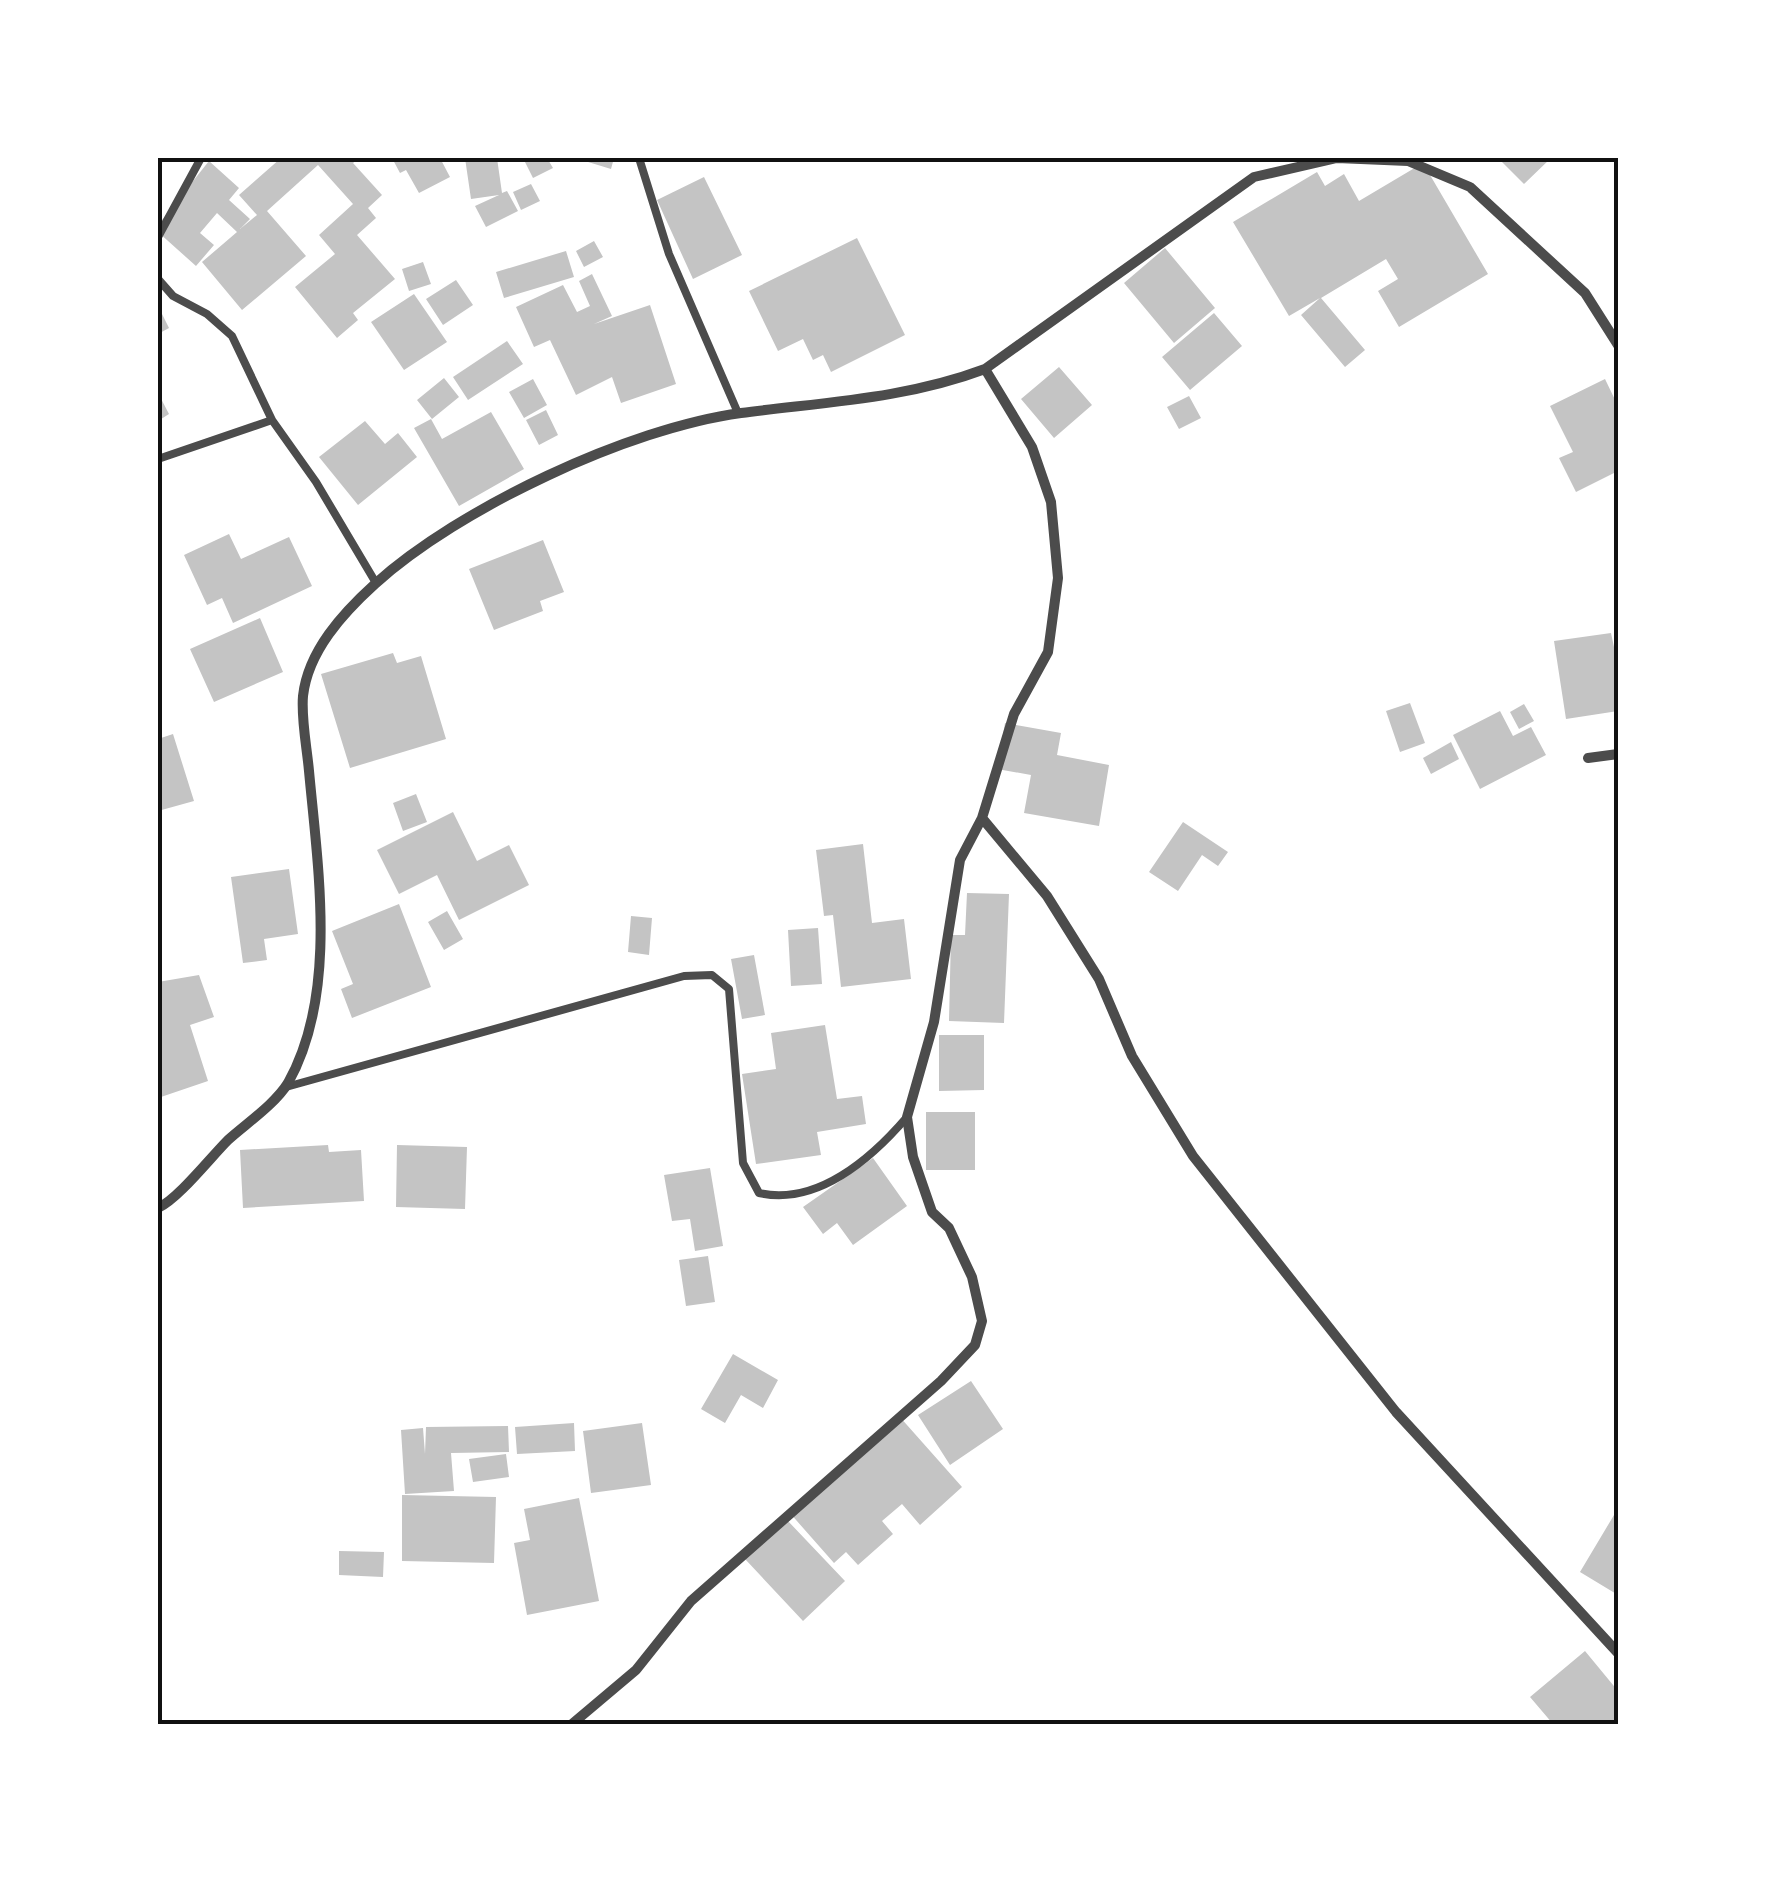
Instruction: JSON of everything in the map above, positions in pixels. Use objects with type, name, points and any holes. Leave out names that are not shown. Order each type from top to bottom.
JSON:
[{"type":"street","points":[[158,1208],[286,1087],[308,1039],[319,990],[316,846],[303,695],[320,643],[376,583],[469,516],[608,450],[738,414],[859,402],[943,385],[985,369],[1254,177],[1336,158],[1408,161],[1470,187],[1585,293],[1618,345]]},
{"type":"street","points":[[572,1724],[636,1670],[691,1601],[941,1381],[974,1345],[982,1322],[972,1277],[949,1228],[932,1212],[913,1156],[907,1116],[934,1022],[960,860],[982,818],[1014,714],[1048,652],[1058,578],[1051,502],[1045,484],[1032,447],[985,369]]},
{"type":"street","points":[[1588,758],[1618,754]]},
{"type":"street","points":[[982,818],[1047,896],[1099,978],[1132,1056],[1193,1156],[1396,1412],[1618,1653]]},
{"type":"lane","points":[[158,237],[200,158]]},
{"type":"lane","points":[[639,158],[669,254],[738,414]]},
{"type":"lane","points":[[158,279],[172,296],[207,314],[232,336],[272,420],[316,482],[376,583]]},
{"type":"lane","points":[[158,459],[272,420]]},
{"type":"lane","points":[[286,1087],[684,976],[712,975],[729,989],[743,1163],[759,1193],[782,1198],[822,1187],[882,1146],[907,1116]]},
{"type":"building","points":[[281,158],[359,158],[353,163],[382,195],[368,208],[376,218],[357,235],[395,279],[353,313],[358,320],[337,338],[295,287],[335,254],[319,235],[353,204],[318,165],[267,211],[306,256],[242,310],[202,262],[237,232],[217,213],[200,233],[214,245],[196,266],[158,232],[158,225],[209,161],[239,188],[229,200],[250,219],[240,229],[257,215],[239,195]]},
{"type":"building","points":[[392,158],[440,158],[450,177],[419,193],[406,170],[400,173]]},
{"type":"building","points":[[465,158],[497,158],[502,193],[507,191],[518,211],[486,227],[475,206],[499,195],[471,199]]},
{"type":"building","points":[[523,158],[547,158],[553,168],[533,178]]},
{"type":"building","points":[[575,158],[614,158],[611,169]]},
{"type":"building","points":[[1498,158],[1551,158],[1524,184]]},
{"type":"building","points":[[1423,163],[1488,274],[1399,327],[1378,291],[1398,279],[1386,259],[1321,298],[1365,350],[1345,367],[1301,315],[1320,298],[1289,316],[1233,222],[1317,172],[1325,186],[1344,174],[1359,201]]},
{"type":"building","points":[[704,177],[742,255],[693,279],[657,200]]},
{"type":"building","points":[[531,184],[540,201],[521,210],[513,192]]},
{"type":"building","points":[[857,238],[905,335],[831,372],[823,355],[813,360],[803,339],[778,351],[749,291]]},
{"type":"building","points":[[594,241],[603,257],[584,267],[576,251]]},
{"type":"building","points":[[1165,248],[1215,308],[1174,343],[1124,283]]},
{"type":"building","points":[[566,251],[574,277],[504,298],[496,272]]},
{"type":"building","points":[[423,262],[431,284],[409,291],[402,269]]},
{"type":"building","points":[[592,274],[612,316],[594,324],[650,305],[676,384],[621,403],[612,377],[576,395],[550,340],[534,347],[516,307],[563,285],[577,312],[590,306],[579,281]]},
{"type":"building","points":[[456,280],[473,305],[443,325],[426,299]]},
{"type":"building","points":[[414,294],[447,342],[404,370],[371,322]]},
{"type":"building","points":[[158,306],[169,328],[158,334]]},
{"type":"building","points":[[1214,313],[1242,346],[1190,390],[1162,357]]},
{"type":"building","points":[[507,341],[523,364],[468,400],[453,377]]},
{"type":"building","points":[[1059,367],[1092,405],[1054,438],[1021,399]]},
{"type":"building","points":[[444,378],[459,397],[432,419],[417,400]]},
{"type":"building","points":[[533,379],[547,405],[524,418],[509,392]]},
{"type":"building","points":[[1605,379],[1618,406],[1618,471],[1576,492],[1559,458],[1573,452],[1550,406]]},
{"type":"building","points":[[158,393],[169,414],[158,421]]},
{"type":"building","points":[[1189,396],[1201,418],[1179,429],[1167,407]]},
{"type":"building","points":[[546,410],[558,435],[539,445],[526,420]]},
{"type":"building","points":[[491,412],[524,469],[459,506],[414,428],[431,419],[442,439]]},
{"type":"building","points":[[365,421],[385,444],[398,433],[417,457],[358,505],[319,457]]},
{"type":"building","points":[[229,534],[241,559],[289,537],[312,586],[233,623],[222,598],[207,605],[184,555]]},
{"type":"building","points":[[543,540],[564,592],[540,601],[543,611],[494,630],[469,569]]},
{"type":"building","points":[[260,618],[283,672],[214,702],[190,649]]},
{"type":"building","points":[[1611,633],[1618,666],[1618,711],[1566,719],[1554,641]]},
{"type":"building","points":[[393,653],[397,663],[421,656],[446,739],[350,768],[321,674]]},
{"type":"building","points":[[1410,703],[1425,743],[1400,752],[1386,711]]},
{"type":"building","points":[[1524,704],[1534,721],[1519,729],[1510,712]]},
{"type":"building","points":[[1500,711],[1513,736],[1531,727],[1546,755],[1480,789],[1453,735]]},
{"type":"building","points":[[1005,723],[1061,733],[1057,755],[1109,765],[1099,826],[1024,813],[1031,775],[997,769]]},
{"type":"building","points":[[173,734],[194,801],[158,811],[158,739]]},
{"type":"building","points":[[1451,742],[1459,759],[1431,774],[1423,758]]},
{"type":"building","points":[[416,794],[427,822],[403,831],[393,803]]},
{"type":"building","points":[[453,812],[477,861],[509,845],[529,885],[459,920],[437,875],[399,894],[377,850]]},
{"type":"building","points":[[1183,822],[1228,852],[1218,866],[1202,855],[1178,891],[1149,872]]},
{"type":"building","points":[[863,844],[872,923],[904,919],[911,979],[841,987],[833,915],[824,916],[816,850]]},
{"type":"building","points":[[289,869],[298,934],[264,939],[267,960],[243,963],[231,877]]},
{"type":"building","points":[[967,893],[1009,894],[1004,1023],[949,1021],[951,935],[965,935]]},
{"type":"building","points":[[399,904],[431,987],[352,1018],[341,989],[353,984],[332,931]]},
{"type":"building","points":[[447,911],[463,939],[444,950],[428,922]]},
{"type":"building","points":[[631,916],[652,918],[649,955],[628,952]]},
{"type":"building","points":[[818,928],[822,984],[791,986],[788,930]]},
{"type":"building","points":[[754,955],[765,1015],[742,1019],[731,959]]},
{"type":"building","points":[[199,975],[214,1017],[190,1025],[208,1081],[158,1098],[158,982]]},
{"type":"building","points":[[825,1025],[837,1099],[862,1096],[866,1124],[817,1132],[821,1155],[756,1164],[742,1074],[776,1069],[771,1033]]},
{"type":"building","points":[[939,1035],[984,1035],[984,1090],[939,1091]]},
{"type":"building","points":[[926,1112],[975,1112],[975,1170],[926,1170]]},
{"type":"building","points":[[328,1145],[329,1152],[361,1150],[364,1201],[243,1208],[240,1150]]},
{"type":"building","points":[[397,1145],[467,1147],[465,1209],[396,1207]]},
{"type":"building","points":[[873,1158],[907,1206],[853,1245],[837,1223],[823,1234],[803,1207]]},
{"type":"building","points":[[710,1168],[723,1246],[695,1251],[690,1219],[672,1221],[664,1175]]},
{"type":"building","points":[[708,1256],[715,1302],[686,1306],[679,1260]]},
{"type":"building","points":[[733,1354],[778,1380],[763,1408],[741,1395],[725,1423],[701,1409]]},
{"type":"building","points":[[971,1381],[1003,1429],[950,1465],[918,1415]]},
{"type":"building","points":[[899,1416],[962,1487],[920,1525],[902,1504],[882,1521],[893,1534],[858,1565],[846,1552],[834,1563],[789,1512]]},
{"type":"building","points":[[574,1423],[575,1451],[517,1454],[515,1427]]},
{"type":"building","points":[[642,1423],[651,1485],[591,1493],[583,1431]]},
{"type":"building","points":[[508,1426],[509,1452],[451,1453],[454,1491],[405,1494],[401,1430],[423,1428],[425,1454],[426,1427]]},
{"type":"building","points":[[506,1454],[509,1477],[473,1482],[469,1459]]},
{"type":"building","points":[[402,1495],[496,1497],[494,1563],[402,1561]]},
{"type":"building","points":[[579,1498],[599,1601],[527,1615],[514,1543],[530,1540],[524,1509]]},
{"type":"building","points":[[1614,1515],[1618,1518],[1618,1595],[1580,1572]]},
{"type":"building","points":[[787,1520],[845,1581],[803,1621],[745,1559]]},
{"type":"building","points":[[339,1551],[384,1552],[383,1577],[339,1575]]},
{"type":"building","points":[[1585,1651],[1618,1691],[1618,1724],[1553,1724],[1530,1697]]}]
